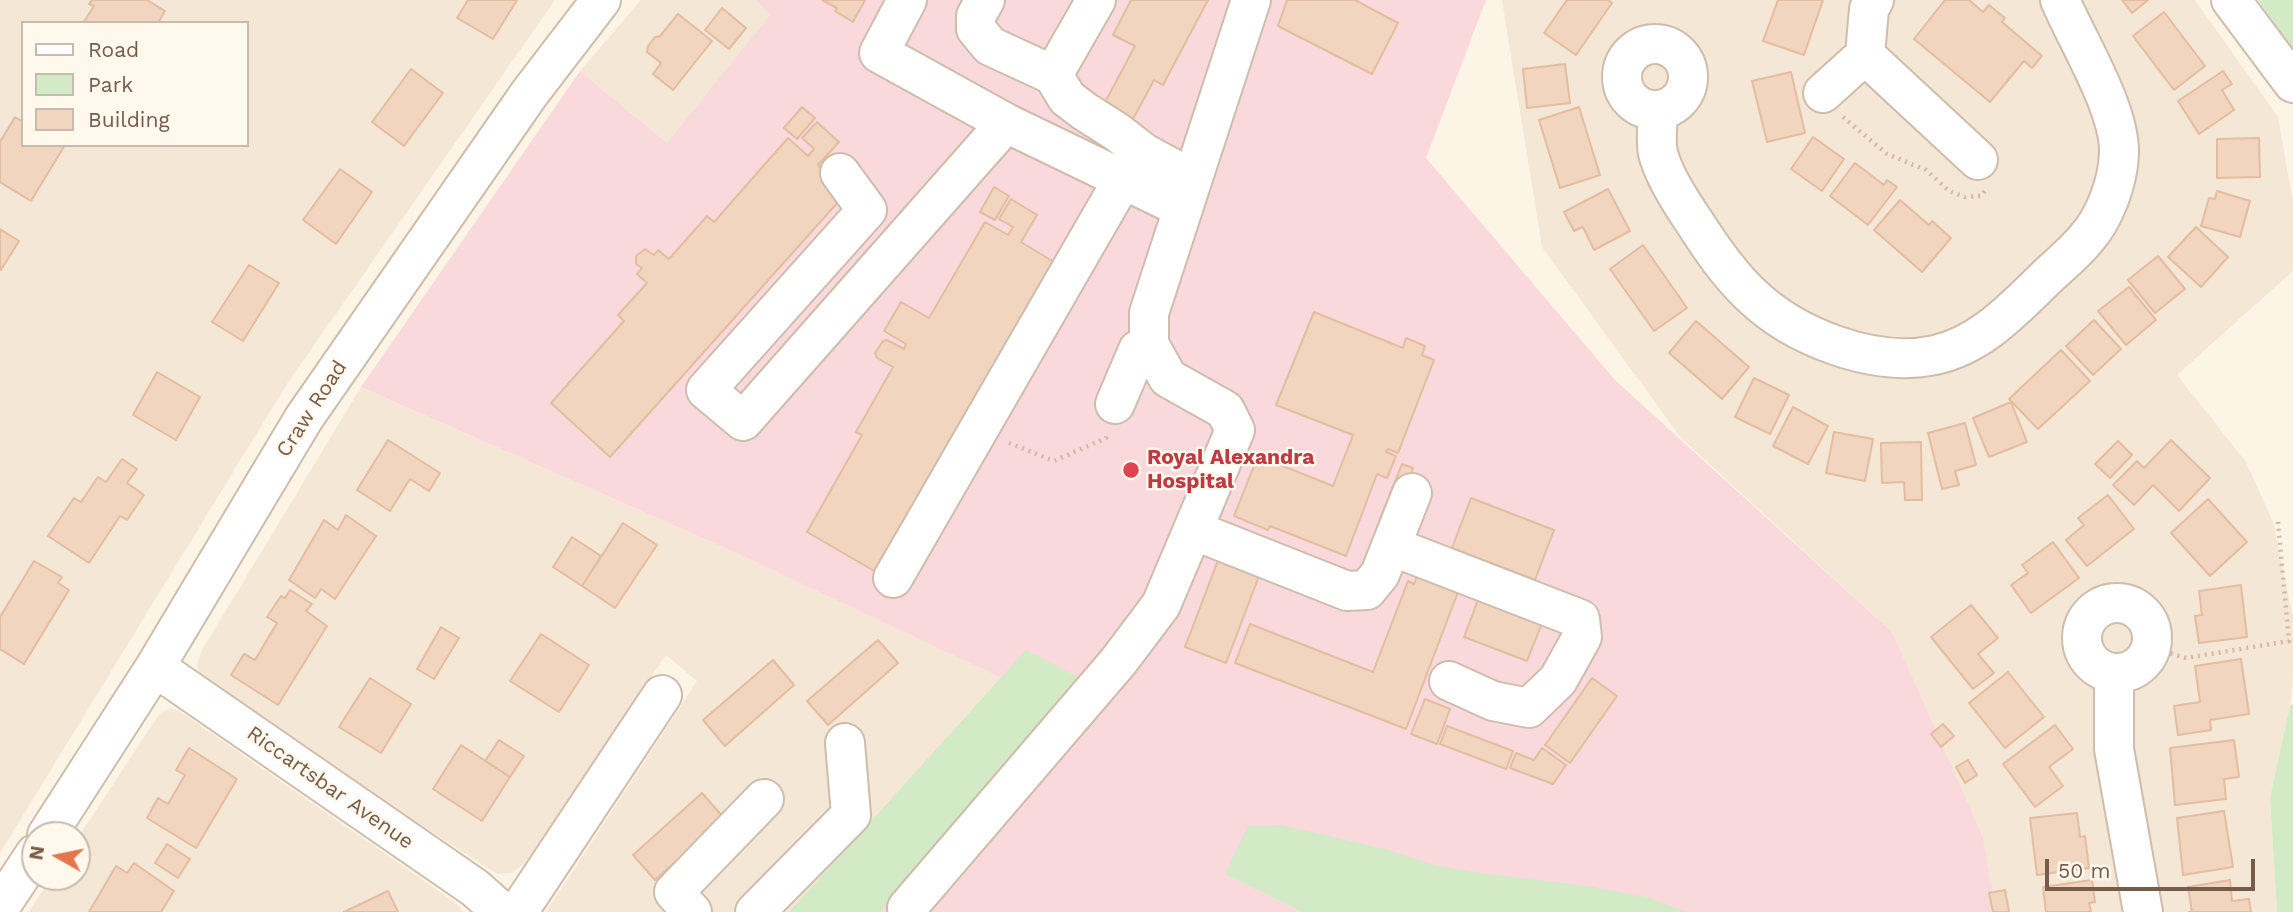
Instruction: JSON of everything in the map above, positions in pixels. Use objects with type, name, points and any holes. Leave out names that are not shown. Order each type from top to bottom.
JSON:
[{"type":"street","name":"Craw Road","points":[[56,821],[155,667],[303,418],[529,94],[601,0]]},
{"type":"street","points":[[907,0],[879,53],[1006,123],[1122,181],[1187,193]]},
{"type":"street","points":[[985,0],[976,16],[976,29],[990,46],[1053,75],[1067,98],[1144,153],[1187,193]]},
{"type":"street","points":[[1053,75],[1096,0]]},
{"type":"street","points":[[908,911],[1118,662],[1161,605],[1235,430],[1224,410],[1168,378],[1149,344],[1149,313],[1251,0]]},
{"type":"street","points":[[1823,93],[1865,55],[1869,9],[1874,0]]},
{"type":"street","points":[[1658,110],[1658,152],[1677,196],[1721,263],[1751,296],[1785,321],[1835,345],[1866,355],[1898,358],[1936,355],[1969,342],[1992,329],[2086,240],[2110,198],[2117,173],[2117,131],[2106,99],[2060,0]]},
{"type":"street","points":[[2231,0],[2293,83]]},
{"type":"street","points":[[1865,55],[1978,160]]},
{"type":"street","points":[[841,173],[867,210],[706,390],[743,421],[1006,123]]},
{"type":"street","points":[[893,578],[1122,181]]},
{"type":"street","points":[[1115,404],[1138,350],[1149,344]]},
{"type":"street","points":[[1193,530],[1347,592],[1367,590],[1380,573],[1412,493]]},
{"type":"street","points":[[1391,546],[1580,618],[1582,637],[1558,680],[1529,708],[1493,701],[1449,681]]},
{"type":"street","points":[[2121,603],[2134,607],[2144,615],[2150,626],[2152,645],[2140,666],[2129,672],[2114,673],[2097,668],[2089,660],[2083,649],[2083,628],[2098,608],[2121,603]]},
{"type":"street","name":"Riccartsbar Avenue","points":[[155,667],[475,888],[502,912]]},
{"type":"street","points":[[2114,673],[2114,749],[2143,912]]},
{"type":"street","points":[[518,912],[662,695]]},
{"type":"street","points":[[755,912],[851,815],[845,743]]},
{"type":"street","points":[[692,912],[674,892],[764,799]]},
{"type":"street","points":[[0,907],[21,875]]},
{"type":"path","points":[[1823,93],[1826,103],[1887,154],[1926,170],[1949,191],[1965,197],[1981,196],[1987,190],[1978,160]]},
{"type":"path","points":[[979,431],[1054,460],[1106,439],[1115,404]]},
{"type":"path","points":[[2152,645],[2186,658],[2289,641],[2278,522]]},
{"type":"shaded area","points":[[0,0],[555,0],[287,384],[0,853]]},
{"type":"shaded area","points":[[641,0],[756,0],[771,15],[667,143],[580,71]]},
{"type":"shaded area","name":"Royal Alexandra Hospital","points":[[756,0],[1486,0],[1426,158],[1615,380],[1892,632],[1983,838],[1995,912],[789,912],[1002,678],[734,552],[361,387],[580,71],[667,143],[770,15]]},
{"type":"shaded area","points":[[1502,0],[2195,0],[2278,117],[2293,202],[2293,271],[2177,375],[2246,462],[2273,522],[2293,617],[2290,706],[2270,797],[2277,912],[1995,912],[1892,632],[1681,438],[1542,247]]},
{"type":"shaded area","points":[[361,387],[734,552],[1003,678],[789,912],[546,912],[697,681],[666,655],[526,862],[512,873],[497,874],[203,685],[199,677],[197,664],[202,650]]},
{"type":"shaded area","points":[[171,708],[181,712],[456,903],[463,912],[28,912],[42,891],[91,891],[91,821],[89,821],[160,713]]},
{"type":"green space","points":[[2258,0],[2293,0],[2293,50]]},
{"type":"green space","points":[[1026,650],[1078,677],[880,912],[789,912]]},
{"type":"green space","points":[[2293,704],[2293,912],[2277,912],[2270,797],[2290,706]]},
{"type":"green space","points":[[1281,825],[1385,849],[1431,864],[1647,897],[1687,912],[1302,912],[1225,874],[1248,826]]},
{"type":"building","points":[[92,0],[147,0],[165,11],[159,21],[84,21],[94,6],[89,4]]},
{"type":"building","points":[[468,0],[517,0],[493,39],[457,18]]},
{"type":"building","points":[[822,0],[865,0],[853,22],[835,11],[837,8]]},
{"type":"building","points":[[1131,0],[1208,0],[1163,85],[1154,80],[1132,121],[1103,106],[1135,46],[1113,35]]},
{"type":"building","points":[[1287,0],[1355,0],[1398,23],[1372,74],[1278,26]]},
{"type":"building","points":[[1567,0],[1608,0],[1612,3],[1576,55],[1544,33]]},
{"type":"building","points":[[1778,0],[1823,0],[1804,55],[1763,41]]},
{"type":"building","points":[[1945,0],[1969,0],[1983,12],[1989,5],[2005,18],[2002,22],[2042,56],[2032,68],[2024,61],[1990,102],[1914,39]]},
{"type":"building","points":[[2122,0],[2148,0],[2132,13]]},
{"type":"building","points":[[722,8],[746,28],[729,49],[705,30]]},
{"type":"building","points":[[2164,12],[2205,66],[2174,90],[2133,36]]},
{"type":"building","points":[[678,14],[712,41],[673,90],[653,74],[661,63],[647,52],[655,37],[660,36]]},
{"type":"building","points":[[1565,64],[1570,103],[1527,108],[1523,69]]},
{"type":"building","points":[[411,69],[443,93],[404,146],[372,122]]},
{"type":"building","points":[[2223,71],[2232,84],[2222,90],[2234,110],[2199,134],[2178,101]]},
{"type":"building","points":[[1791,72],[1805,133],[1767,142],[1752,81]]},
{"type":"building","points":[[802,107],[815,118],[797,139],[784,128]]},
{"type":"building","points":[[1579,107],[1600,175],[1560,188],[1539,120]]},
{"type":"building","points":[[15,117],[21,121],[21,147],[64,147],[31,201],[0,182],[0,142]]},
{"type":"building","points":[[817,122],[839,142],[818,165],[847,192],[610,457],[551,403],[624,321],[618,315],[647,283],[637,274],[642,268],[636,264],[636,256],[645,249],[654,255],[658,250],[669,259],[707,216],[714,222],[788,138],[808,156],[814,149],[802,138]]},
{"type":"building","points":[[1813,137],[1844,159],[1822,191],[1791,169]]},
{"type":"building","points":[[2259,138],[2260,177],[2217,178],[2217,139]]},
{"type":"building","points":[[1855,163],[1884,185],[1887,180],[1897,187],[1868,225],[1830,196]]},
{"type":"building","points":[[340,169],[372,192],[336,244],[303,220]]},
{"type":"building","points":[[994,187],[1009,196],[995,220],[980,212]]},
{"type":"building","points":[[1608,189],[1630,231],[1594,250],[1583,227],[1574,231],[1564,212]]},
{"type":"building","points":[[2217,191],[2250,201],[2240,237],[2201,226],[2209,198],[2215,199]]},
{"type":"building","points":[[1011,199],[1037,215],[1021,242],[1054,262],[876,572],[807,532],[862,435],[856,432],[893,367],[877,358],[875,353],[883,341],[887,340],[904,349],[906,344],[884,331],[901,302],[929,318],[985,222],[1008,235],[1013,227],[999,219]]},
{"type":"building","points":[[1900,200],[1929,225],[1932,221],[1951,238],[1922,272],[1874,230]]},
{"type":"building","points":[[2196,227],[2228,257],[2201,287],[2168,257]]},
{"type":"building","points":[[0,229],[19,241],[1,270],[0,270]]},
{"type":"building","points":[[1643,245],[1687,308],[1654,331],[1610,269]]},
{"type":"building","points":[[2158,256],[2185,289],[2155,313],[2128,280]]},
{"type":"building","points":[[249,265],[279,283],[243,341],[212,322]]},
{"type":"building","points":[[2129,287],[2156,320],[2126,345],[2098,311]]},
{"type":"building","points":[[1314,312],[1403,348],[1406,338],[1425,346],[1422,355],[1434,360],[1398,453],[1388,449],[1386,452],[1396,456],[1387,478],[1377,474],[1346,556],[1270,526],[1268,530],[1234,516],[1258,456],[1333,486],[1353,435],[1276,405]]},
{"type":"building","points":[[2094,320],[2121,349],[2093,375],[2066,346]]},
{"type":"building","points":[[1696,321],[1749,367],[1722,399],[1669,353]]},
{"type":"building","points":[[2061,350],[2090,381],[2038,429],[2009,399]]},
{"type":"building","points":[[157,372],[200,397],[176,440],[133,415]]},
{"type":"building","points":[[1754,378],[1789,395],[1770,434],[1735,417]]},
{"type":"building","points":[[2011,402],[2027,442],[1989,457],[1973,418]]},
{"type":"building","points":[[1793,407],[1828,426],[1808,464],[1773,446]]},
{"type":"building","points":[[1965,423],[1976,465],[1955,471],[1959,485],[1942,489],[1928,433]]},
{"type":"building","points":[[1834,432],[1873,439],[1865,481],[1826,473]]},
{"type":"building","points":[[388,440],[440,473],[429,491],[410,479],[390,511],[357,490]]},
{"type":"building","points":[[2171,440],[2210,478],[2179,511],[2153,485],[2134,505],[2113,485],[2137,461],[2144,468]]},
{"type":"building","points":[[2118,441],[2132,455],[2110,478],[2095,464]]},
{"type":"building","points":[[1921,442],[1922,500],[1905,500],[1904,482],[1882,483],[1881,443]]},
{"type":"building","points":[[122,459],[137,469],[127,483],[144,495],[127,520],[120,516],[89,563],[48,536],[74,498],[81,502],[98,477],[106,482]]},
{"type":"building","points":[[1402,464],[1413,468],[1391,524],[1380,519]]},
{"type":"building","points":[[2108,495],[2134,529],[2087,566],[2066,540],[2084,525],[2078,518]]},
{"type":"building","points":[[1471,498],[1554,530],[1535,580],[1452,548]]},
{"type":"building","points":[[2208,499],[2247,542],[2210,576],[2171,533]]},
{"type":"building","points":[[346,515],[376,536],[335,599],[321,589],[315,598],[289,580],[324,520],[338,530]]},
{"type":"building","points":[[623,523],[657,545],[615,608],[582,586]]},
{"type":"building","points":[[572,537],[601,556],[582,586],[553,567]]},
{"type":"building","points":[[2053,542],[2079,578],[2031,613],[2011,585],[2028,573],[2022,565]]},
{"type":"building","points":[[1223,547],[1264,563],[1226,663],[1185,647]]},
{"type":"building","points":[[34,561],[62,577],[58,583],[69,590],[24,664],[0,649],[0,617]]},
{"type":"building","points":[[1420,568],[1461,584],[1406,729],[1235,663],[1250,624],[1373,672],[1408,581],[1414,584]]},
{"type":"building","points":[[2241,585],[2247,637],[2199,643],[2195,616],[2202,615],[2199,591]]},
{"type":"building","points":[[290,590],[312,604],[306,611],[327,626],[278,705],[231,675],[244,654],[255,660],[277,623],[267,617],[281,596],[285,598]]},
{"type":"building","points":[[1479,597],[1543,621],[1527,661],[1464,637]]},
{"type":"building","points":[[1971,605],[1998,638],[1978,654],[1994,673],[1973,689],[1931,637]]},
{"type":"building","points":[[441,627],[459,638],[434,679],[417,669]]},
{"type":"building","points":[[541,634],[589,665],[559,712],[510,681]]},
{"type":"building","points":[[878,640],[898,663],[828,725],[807,701]]},
{"type":"building","points":[[2241,659],[2249,714],[2210,720],[2211,730],[2178,735],[2174,706],[2200,702],[2195,666]]},
{"type":"building","points":[[773,660],[794,685],[725,746],[703,720]]},
{"type":"building","points":[[2008,672],[2044,717],[2005,748],[1969,703]]},
{"type":"building","points":[[370,678],[411,704],[381,753],[339,727]]},
{"type":"building","points":[[1592,678],[1617,696],[1570,763],[1545,745]]},
{"type":"building","points":[[1425,699],[1450,709],[1437,744],[1411,734]]},
{"type":"building","points":[[1943,724],[1954,736],[1941,747],[1931,734]]},
{"type":"building","points":[[2055,725],[2073,749],[2049,767],[2063,786],[2035,807],[2003,764]]},
{"type":"building","points":[[1447,726],[1513,751],[1506,769],[1440,744]]},
{"type":"building","points":[[499,740],[524,756],[510,777],[485,761]]},
{"type":"building","points":[[2234,740],[2239,777],[2224,779],[2226,799],[2175,805],[2170,748]]},
{"type":"building","points":[[461,745],[510,777],[482,821],[433,789]]},
{"type":"building","points":[[189,748],[237,779],[196,848],[147,818],[158,798],[168,804],[185,775],[176,770]]},
{"type":"building","points":[[1542,748],[1566,765],[1553,784],[1510,768],[1516,753],[1534,760]]},
{"type":"building","points":[[1968,760],[1977,775],[1965,783],[1956,767]]},
{"type":"building","points":[[702,793],[725,819],[655,880],[633,855]]},
{"type":"building","points":[[2224,811],[2233,867],[2183,875],[2177,818]]},
{"type":"building","points":[[2077,813],[2080,837],[2085,836],[2089,868],[2037,875],[2030,818]]},
{"type":"building","points":[[167,844],[190,859],[178,878],[155,863]]},
{"type":"building","points":[[134,863],[174,891],[161,912],[89,912],[116,866],[127,873]]},
{"type":"building","points":[[2092,880],[2095,902],[2089,903],[2091,912],[2046,912],[2043,887]]},
{"type":"building","points":[[2230,880],[2232,901],[2249,899],[2251,912],[2192,912],[2188,887]]},
{"type":"building","points":[[2005,890],[2009,912],[1993,912],[1989,893]]},
{"type":"building","points":[[388,891],[398,912],[344,912]]},
{"type":"place","name":"Royal Alexandra Hospital","points":[[1131,470]]}]
